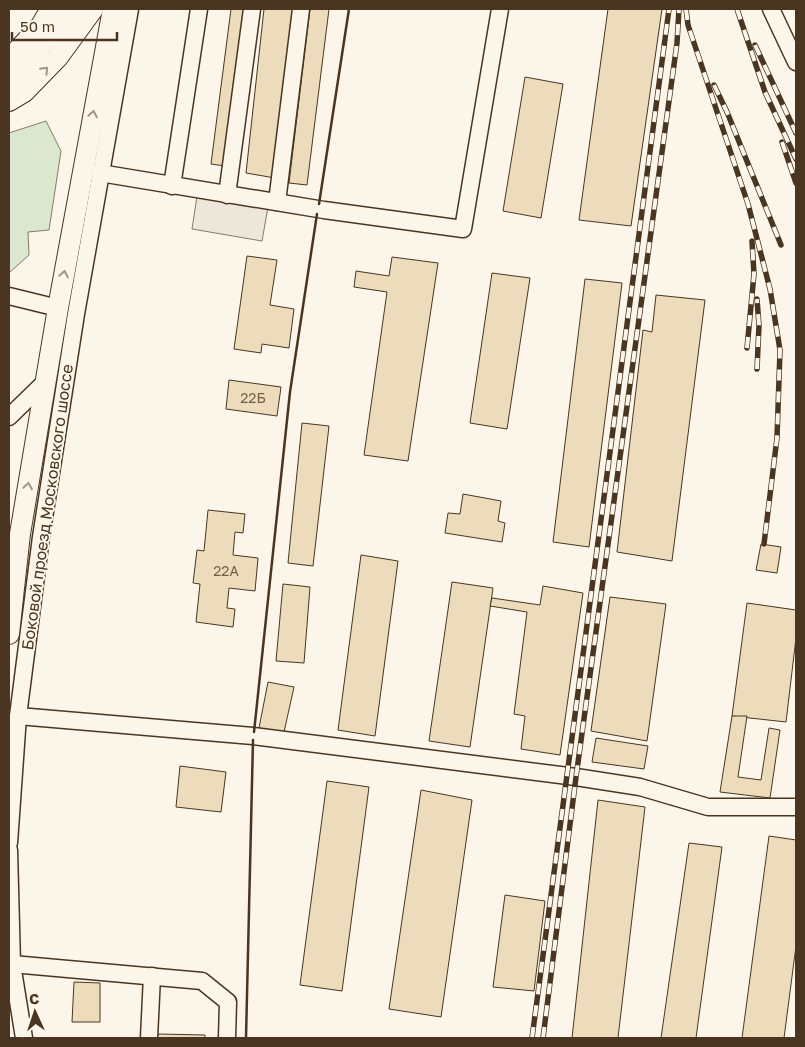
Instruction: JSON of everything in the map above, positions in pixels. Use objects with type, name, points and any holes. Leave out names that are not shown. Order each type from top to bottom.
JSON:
[{"type":"main road","points":[[9,59],[40,27],[51,9]]},
{"type":"main road","points":[[9,82],[15,78],[72,9]]},
{"type":"main road","points":[[9,102],[24,92],[58,57],[93,9]]},
{"type":"main road","points":[[9,627],[20,534],[58,308],[113,9]]},
{"type":"street","name":"Боковой проезд Московского шоссе","points":[[9,843],[18,716],[41,537],[76,314],[130,9]]},
{"type":"street","points":[[172,186],[199,9]]},
{"type":"street","points":[[227,195],[252,9]]},
{"type":"street","points":[[277,202],[301,9]]},
{"type":"street","points":[[100,173],[227,195],[463,229],[500,9]]},
{"type":"street","points":[[771,9],[796,62]]},
{"type":"street","points":[[9,296],[58,308]]},
{"type":"street","points":[[9,417],[46,381]]},
{"type":"street","points":[[18,716],[253,736],[576,777],[640,787],[708,808],[796,807]]},
{"type":"street","points":[[9,850],[12,964],[24,1038]]},
{"type":"street","points":[[12,964],[202,981],[228,1002],[227,1038]]},
{"type":"street","points":[[149,1038],[152,976]]},
{"type":"green space","points":[[46,121],[61,151],[49,230],[28,232],[29,255],[9,273],[9,133]]},
{"type":"shaded area","points":[[198,190],[269,201],[262,241],[192,229]]},
{"type":"building","points":[[231,9],[246,9],[225,166],[211,164]]},
{"type":"building","points":[[264,9],[294,9],[275,178],[246,173]]},
{"type":"building","points":[[310,9],[329,9],[307,185],[289,183]]},
{"type":"building","points":[[608,9],[662,9],[631,226],[579,220]]},
{"type":"building","points":[[525,77],[563,84],[541,218],[503,211]]},
{"type":"building","points":[[247,256],[277,260],[270,305],[294,309],[289,348],[262,344],[261,353],[234,349]]},
{"type":"building","points":[[392,257],[438,263],[408,461],[364,455],[387,292],[354,287],[356,271],[389,276]]},
{"type":"building","points":[[492,273],[530,278],[507,429],[470,423]]},
{"type":"building","points":[[585,279],[622,283],[589,547],[553,542]]},
{"type":"building","points":[[656,295],[705,300],[672,561],[617,552],[643,330],[652,332]]},
{"type":"building","points":[[229,380],[281,387],[277,416],[226,409]]},
{"type":"building","points":[[302,423],[329,426],[313,566],[288,563]]},
{"type":"building","points":[[463,494],[501,501],[498,521],[505,523],[502,542],[445,533],[448,513],[460,514]]},
{"type":"building","points":[[208,510],[245,514],[243,533],[235,532],[233,555],[258,558],[255,591],[229,588],[227,608],[235,609],[233,627],[196,622],[200,584],[193,583],[197,550],[204,551]]},
{"type":"building","points":[[761,544],[781,547],[777,573],[756,570]]},
{"type":"building","points":[[361,555],[398,561],[375,736],[338,730]]},
{"type":"building","points":[[452,582],[493,588],[470,747],[429,741]]},
{"type":"building","points":[[283,584],[310,587],[304,663],[276,661]]},
{"type":"building","points":[[543,586],[583,593],[560,755],[521,749],[525,716],[514,714],[527,612],[490,606],[492,598],[540,605]]},
{"type":"building","points":[[610,597],[666,604],[647,741],[591,731]]},
{"type":"building","points":[[747,603],[796,610],[796,638],[786,722],[732,716]]},
{"type":"building","points":[[268,682],[294,687],[284,732],[259,728]]},
{"type":"building","points":[[732,716],[747,716],[738,777],[761,780],[769,728],[780,730],[770,798],[720,792]]},
{"type":"building","points":[[596,738],[648,746],[644,769],[592,762]]},
{"type":"building","points":[[180,766],[226,772],[221,812],[176,807]]},
{"type":"building","points":[[327,781],[369,787],[342,991],[300,985]]},
{"type":"building","points":[[421,790],[472,800],[441,1017],[389,1009]]},
{"type":"building","points":[[598,800],[645,807],[618,1038],[572,1038]]},
{"type":"building","points":[[769,836],[796,840],[796,946],[784,1038],[742,1038]]},
{"type":"building","points":[[689,843],[722,847],[696,1038],[661,1038]]},
{"type":"building","points":[[505,895],[545,901],[534,991],[493,987]]},
{"type":"building","points":[[74,982],[100,983],[100,1022],[72,1022]]},
{"type":"building","points":[[158,1034],[205,1035],[205,1038],[157,1038]]},
{"type":"railway","points":[[532,1038],[669,9]]},
{"type":"railway","points":[[543,1038],[576,777],[677,43],[679,9]]},
{"type":"railway","points":[[686,9],[688,25],[748,204],[770,289],[780,350],[777,438],[764,544]]},
{"type":"railway","points":[[737,9],[765,92],[796,159]]},
{"type":"railway","points":[[755,45],[796,133]]},
{"type":"railway","points":[[714,85],[727,112],[781,245]]},
{"type":"railway","points":[[782,142],[796,183]]},
{"type":"railway","points":[[747,348],[754,274],[752,241]]},
{"type":"railway","points":[[757,299],[759,325],[757,369]]},
{"type":"wall","points":[[319,204],[349,9]]},
{"type":"wall","points":[[254,732],[290,392],[317,214]]},
{"type":"wall","points":[[246,1038],[253,740]]}]
